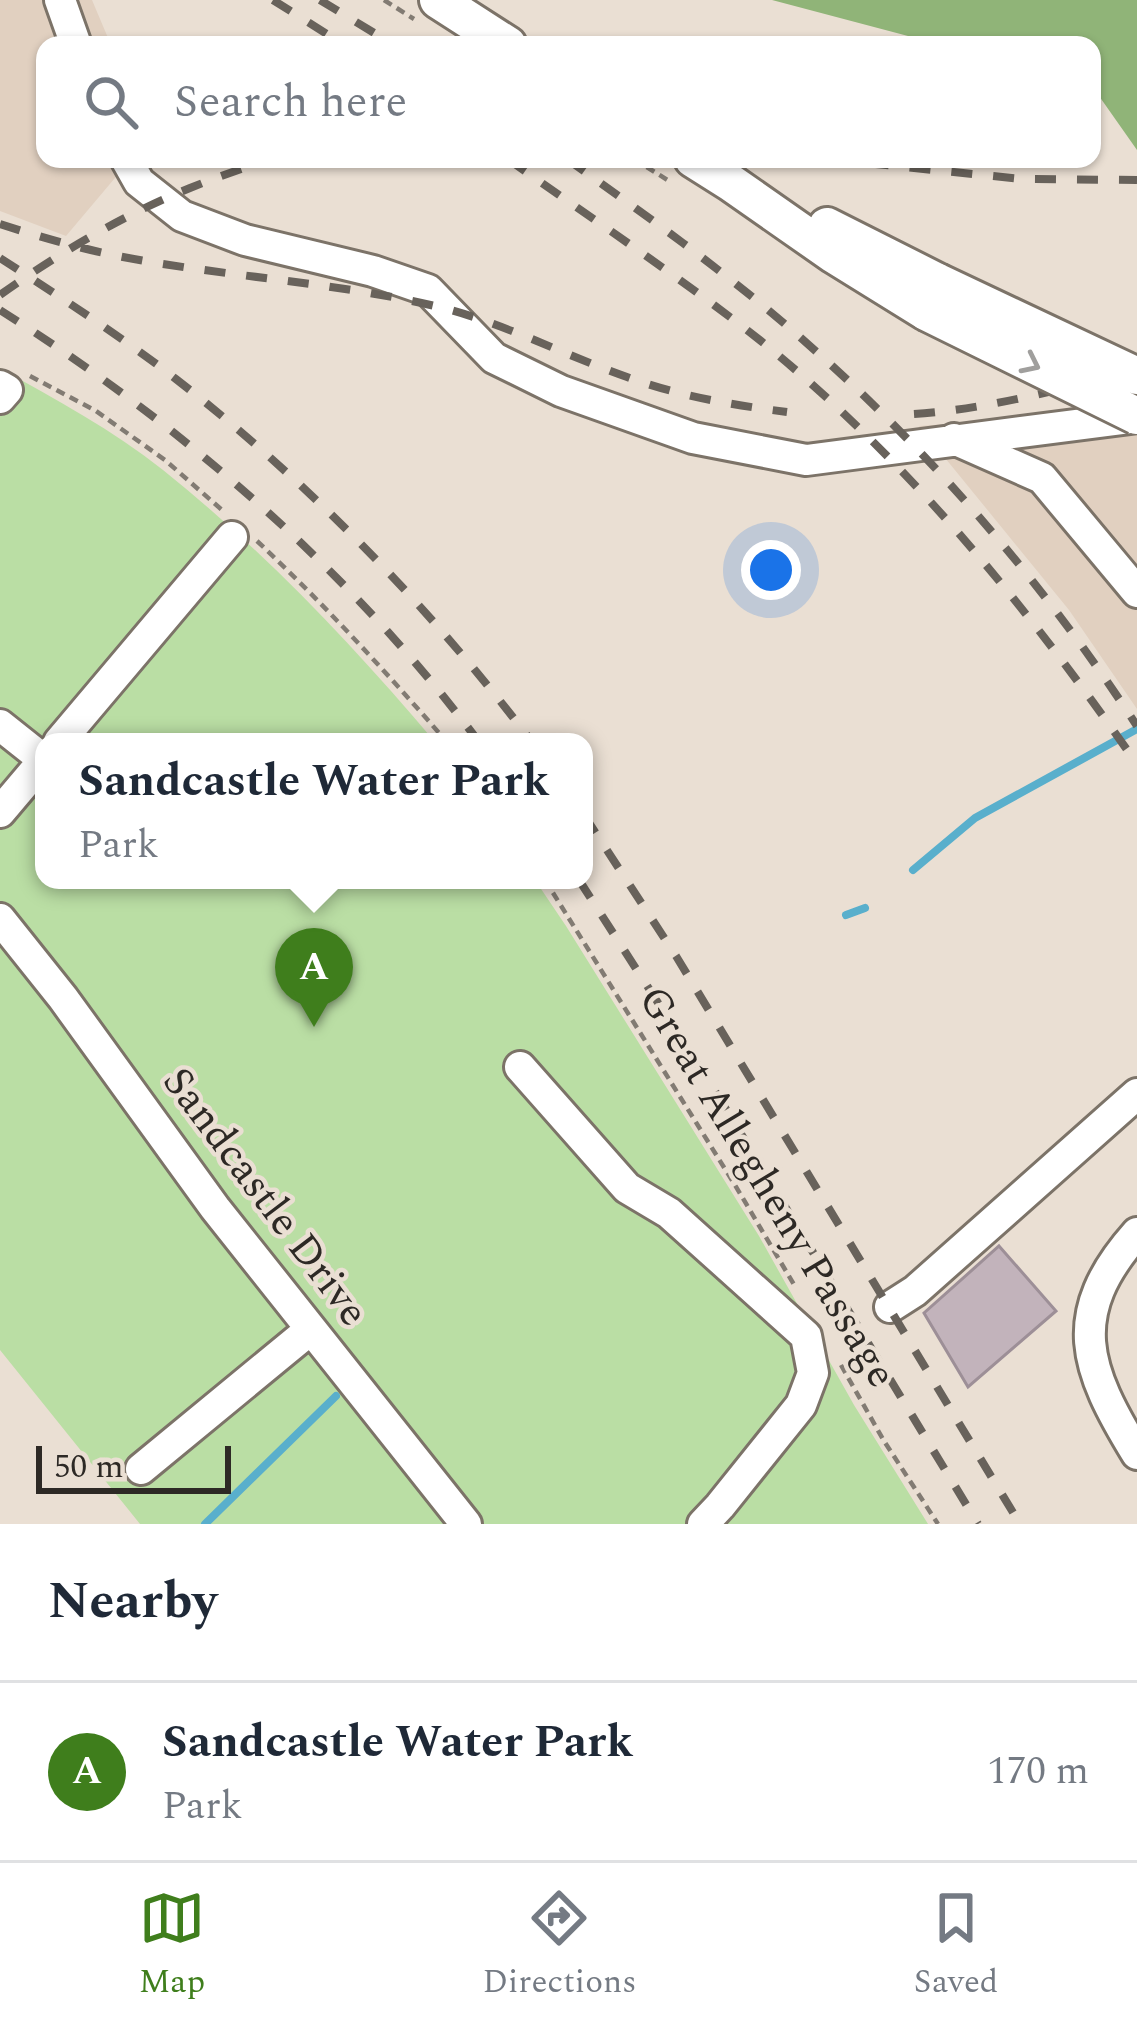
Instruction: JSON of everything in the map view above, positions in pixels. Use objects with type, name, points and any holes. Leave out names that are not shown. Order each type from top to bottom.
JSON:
[{"type":"main road","points":[[438,0],[494,36]]},
{"type":"main road","points":[[707,168],[834,255],[1137,376]]},
{"type":"main road","points":[[932,297],[1137,416]]},
{"type":"street","points":[[60,0],[73,36]]},
{"type":"street","points":[[131,168],[139,182],[182,216],[244,241],[373,271],[428,290],[494,358],[561,392],[693,438],[806,460],[1137,416]]},
{"type":"street","points":[[954,439],[1042,478],[1137,592]]},
{"type":"street","points":[[67,733],[232,537]]},
{"type":"street","points":[[0,725],[35,753]]},
{"type":"street","points":[[0,812],[35,771]]},
{"type":"street","name":"Sandcastle Drive","points":[[0,919],[215,1208],[466,1524]]},
{"type":"street","points":[[520,1067],[627,1188],[669,1213],[806,1336],[813,1373],[801,1405],[703,1524]]},
{"type":"street","points":[[890,1307],[915,1291],[1137,1094]]},
{"type":"street","points":[[1137,1233],[1096,1293],[1087,1338],[1100,1387],[1137,1454]]},
{"type":"street","points":[[140,1469],[310,1329]]},
{"type":"path","name":"Great Allegheny Passage","points":[[551,889],[804,1302]]},
{"type":"path","name":"Great Allegheny Passage","points":[[838,1361],[938,1524]]},
{"type":"shaded area","points":[[0,0],[92,0],[107,36],[36,36],[36,168],[123,168],[66,236],[0,211]]},
{"type":"shaded area","points":[[1137,419],[1137,709],[1069,610],[919,426]]},
{"type":"green space","points":[[772,0],[1137,0],[1137,150],[1101,99],[1101,36],[908,36]]},
{"type":"green space","points":[[0,368],[124,442],[200,501],[305,599],[427,733],[35,733],[35,889],[541,889],[759,1236],[928,1524],[140,1524],[0,1350]]},
{"type":"building","points":[[999,1246],[1056,1311],[968,1387],[924,1313]]},
{"type":"waterway","points":[[913,870],[975,818],[1137,729]]},
{"type":"waterway","points":[[846,915],[865,908]]},
{"type":"waterway","points":[[205,1524],[336,1396]]},
{"type":"railway","points":[[273,0],[330,36]]},
{"type":"railway","points":[[320,0],[379,36]]},
{"type":"railway","points":[[0,295],[140,210],[245,168]]},
{"type":"railway","points":[[521,168],[761,341],[867,436],[1010,594],[1137,764]]},
{"type":"railway","points":[[579,168],[744,291],[894,426],[1024,570],[1137,726]]},
{"type":"railway","points":[[914,168],[1022,179],[1137,180]]},
{"type":"railway","points":[[0,224],[123,257],[361,291],[439,307],[647,384],[787,412]]},
{"type":"railway","points":[[0,258],[159,366],[262,450],[404,589],[525,733]]},
{"type":"railway","points":[[0,310],[133,401],[259,504],[375,618],[472,733]]},
{"type":"railway","points":[[914,414],[998,403],[1137,371]]},
{"type":"railway","points":[[593,829],[676,956],[1020,1524]]},
{"type":"railway","points":[[585,889],[718,1096],[978,1524]]},
{"type":"place","name":"Sandcastle Water Park","points":[[314,1027]]}]
